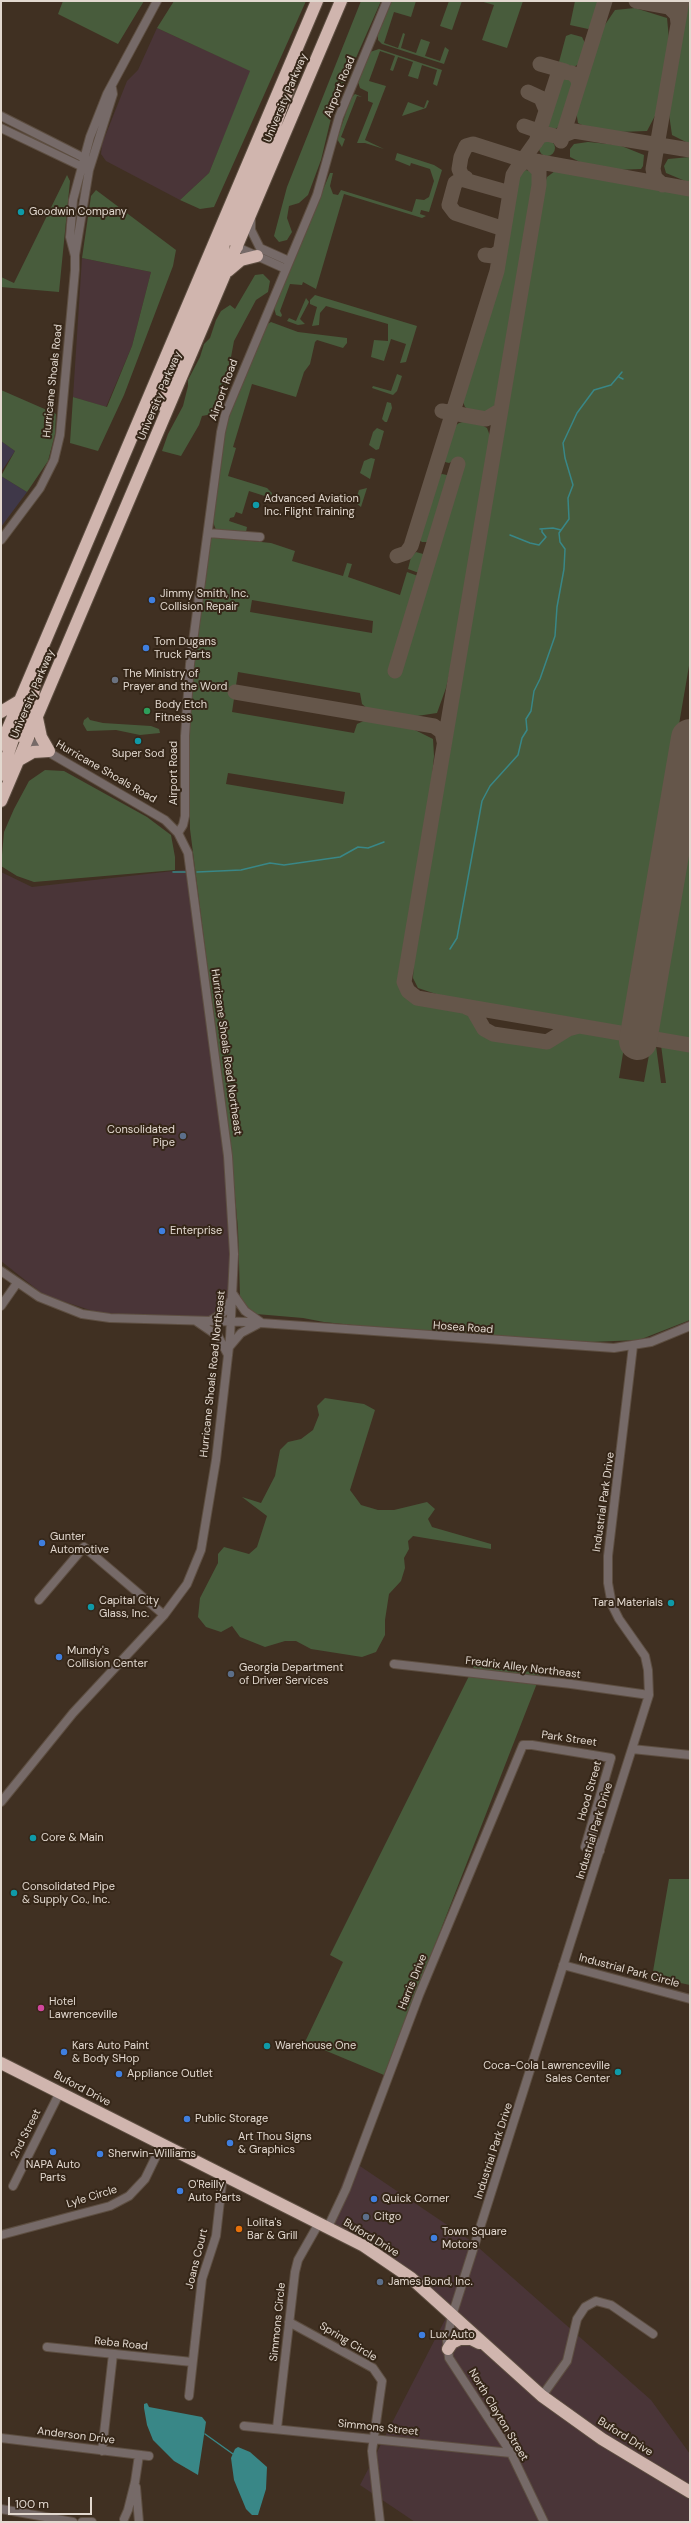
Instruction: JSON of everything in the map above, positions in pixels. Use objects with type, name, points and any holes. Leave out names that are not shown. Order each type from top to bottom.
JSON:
[{"type":"highway","name":"University Parkway","points":[[1,801],[19,760],[14,733],[20,700],[317,1]]},
{"type":"highway","name":"University Parkway","points":[[1,745],[14,733],[37,718],[342,1]]},
{"type":"highway","points":[[237,247],[232,231],[271,137],[302,48],[308,23]]},
{"type":"highway","points":[[151,450],[162,405],[179,355],[222,253],[224,244],[220,230]]},
{"type":"highway","points":[[226,273],[241,260],[257,256]]},
{"type":"highway","points":[[1,775],[14,733],[32,704],[39,656]]},
{"type":"highway","points":[[1,712],[20,700]]},
{"type":"highway","points":[[19,760],[33,752],[49,751],[41,737],[37,718]]},
{"type":"highway","name":"Buford Drive","points":[[1,2063],[364,2246],[411,2278],[542,2396],[602,2439],[690,2492]]},
{"type":"highway","points":[[448,2349],[452,2343],[462,2338],[470,2339],[486,2347]]},
{"type":"street","name":"Hurricane Shoals Road","points":[[1,540],[40,488],[54,460],[60,435],[75,256],[90,137],[107,94],[112,88],[123,61],[158,1]]},
{"type":"street","name":"Airport Road","points":[[178,833],[184,825],[185,816],[185,736],[190,664],[220,439],[225,414],[317,195],[343,105],[387,1]]},
{"type":"street","name":"Hurricane Shoals Road","points":[[88,160],[113,94],[112,88]]},
{"type":"street","points":[[1,116],[88,160]]},
{"type":"street","points":[[1,128],[86,169]]},
{"type":"street","points":[[68,150],[84,145],[90,137]]},
{"type":"street","points":[[67,159],[75,168],[79,180]]},
{"type":"street","name":"Hurricane Shoals Road","points":[[75,256],[70,237],[73,200],[79,180],[86,169]]},
{"type":"street","points":[[251,214],[251,230],[260,248],[289,261]]},
{"type":"street","points":[[237,247],[286,269]]},
{"type":"street","points":[[270,262],[276,270],[280,284]]},
{"type":"street","points":[[208,533],[260,537]]},
{"type":"street","name":"Hurricane Shoals Road","points":[[14,733],[49,751],[149,809],[178,833]]},
{"type":"street","name":"Hurricane Shoals Road Northeast","points":[[1,1802],[86,1697],[164,1615],[187,1584],[201,1550],[216,1460],[231,1322],[233,1295],[233,1216],[228,1149],[193,878],[188,853],[178,833]]},
{"type":"street","name":"Hosea Road","points":[[1,1271],[39,1297],[82,1314],[110,1318],[261,1323],[577,1347],[614,1348],[651,1342],[690,1326]]},
{"type":"street","points":[[1,1306],[17,1282]]},
{"type":"street","points":[[195,1321],[218,1336],[228,1352],[241,1333],[261,1323],[245,1311],[233,1295],[224,1312],[210,1321]]},
{"type":"street","name":"Industrial Park Drive","points":[[452,2316],[649,1696],[648,1670],[644,1656],[619,1619],[612,1605],[608,1570],[633,1346]]},
{"type":"street","points":[[39,1600],[84,1547],[164,1615]]},
{"type":"street","name":"Fredrix Alley Northeast","points":[[394,1664],[571,1684],[649,1696]]},
{"type":"street","name":"Park Street","points":[[523,1746],[532,1744],[611,1758]]},
{"type":"street","name":"Harris Drive","points":[[324,2225],[346,2189],[419,1995],[523,1746]]},
{"type":"street","points":[[632,1749],[690,1755]]},
{"type":"street","name":"Hood Street","points":[[586,1847],[611,1758]]},
{"type":"street","name":"Hood Street","points":[[591,1831],[600,1851]]},
{"type":"street","name":"Industrial Park Circle","points":[[563,1965],[690,1999]]},
{"type":"street","name":"2nd Street","points":[[13,2186],[60,2092]]},
{"type":"street","name":"Lyle Circle","points":[[1,2235],[110,2206],[130,2196],[145,2179],[162,2144]]},
{"type":"street","name":"Joans Court","points":[[188,2396],[202,2279],[216,2236],[223,2174]]},
{"type":"street","name":"Simmons Circle","points":[[277,2428],[289,2322],[298,2260],[324,2225]]},
{"type":"street","points":[[542,2396],[567,2361],[577,2319],[586,2307],[596,2301],[611,2305],[653,2334]]},
{"type":"street","name":"North Clayton Street","points":[[452,2316],[448,2349],[449,2358],[511,2453],[544,2522]]},
{"type":"street","name":"Spring Circle","points":[[289,2322],[374,2368],[382,2381],[372,2451],[380,2522]]},
{"type":"street","name":"Reba Road","points":[[47,2347],[192,2362]]},
{"type":"street","points":[[102,2451],[113,2354]]},
{"type":"street","name":"Simmons Street","points":[[244,2426],[277,2428],[511,2453]]},
{"type":"street","name":"Anderson Drive","points":[[1,2438],[149,2456]]},
{"type":"street","points":[[120,2521],[128,2510],[136,2482],[139,2455]]},
{"type":"street","points":[[120,2521],[139,2522],[136,2482]]},
{"type":"street","points":[[1,2509],[73,2522]]},
{"type":"street","points":[[82,2522],[92,2522]]},
{"type":"shaded area","points":[[157,28],[251,71],[209,173],[180,200],[106,161],[101,154],[102,144],[127,81],[138,70]]},
{"type":"shaded area","points":[[82,258],[151,272],[132,346],[106,407],[73,397]]},
{"type":"shaded area","points":[[1,441],[15,451],[1,472]]},
{"type":"shaded area","points":[[1,476],[27,492],[1,527]]},
{"type":"shaded area","points":[[191,869],[217,1030],[231,1195],[228,1322],[99,1313],[44,1295],[1,1261],[1,872],[32,887]]},
{"type":"shaded area","points":[[351,2160],[471,2241],[651,2400],[690,2454],[690,2522],[415,2522],[360,2485],[447,2316],[398,2264],[327,2224]]},
{"type":"green space","points":[[63,1],[144,1],[118,44],[58,14]]},
{"type":"green space","points":[[174,1],[306,1],[214,207],[200,209],[180,200],[209,173],[250,71],[157,28]]},
{"type":"green space","points":[[361,1],[381,1],[333,110],[321,160],[308,195],[299,203],[289,206],[287,218],[292,232],[287,240],[279,242],[274,236],[287,187]]},
{"type":"green space","points":[[392,1],[416,1],[411,17],[394,12],[384,43],[398,48],[403,33],[405,34],[401,48],[416,53],[421,39],[430,42],[425,56],[440,61],[445,47],[449,50],[444,64],[382,44],[378,40],[378,33]]},
{"type":"green space","points":[[449,1],[462,1],[452,30],[440,26]]},
{"type":"green space","points":[[480,1],[523,1],[507,48],[482,40],[494,5]]},
{"type":"green space","points":[[575,1],[598,1],[592,26],[588,29],[570,25]]},
{"type":"green space","points":[[687,1],[690,1],[690,144],[672,135],[669,114]]},
{"type":"green space","points":[[635,8],[667,18],[669,39],[657,112],[647,131],[617,132],[586,127],[578,123],[576,111],[600,32],[615,10]]},
{"type":"green space","points":[[571,34],[582,37],[585,43],[580,63],[574,67],[559,62],[566,36]]},
{"type":"green space","points":[[379,49],[442,70],[437,86],[433,84],[437,70],[422,65],[418,79],[408,76],[413,62],[398,57],[393,71],[390,70],[395,56],[380,51],[369,81],[386,86],[365,140],[384,149],[365,143],[357,143],[373,103],[368,101],[368,92],[360,88],[358,82],[370,52]]},
{"type":"green space","points":[[566,76],[572,78],[573,85],[560,126],[552,131],[547,124],[561,79]]},
{"type":"green space","points":[[355,94],[362,97],[357,96],[341,137],[345,139],[342,147],[337,139],[351,98]]},
{"type":"green space","points":[[427,100],[429,101],[426,108],[402,116],[408,102],[424,108]]},
{"type":"green space","points":[[547,140],[553,142],[555,148],[553,154],[547,156],[541,154],[539,148],[541,142]]},
{"type":"green space","points":[[588,142],[619,145],[644,155],[643,166],[641,169],[614,170],[588,166],[570,157],[570,149],[574,144]]},
{"type":"green space","points":[[397,153],[434,165],[442,170],[429,212],[421,210],[420,214],[426,216],[422,218],[344,194],[316,289],[303,282],[302,285],[290,284],[280,311],[282,315],[281,317],[276,315],[274,308],[330,173],[333,173],[330,186],[333,194],[338,195],[341,190],[412,212],[416,199],[424,200],[429,197],[434,181],[430,169],[411,163],[410,166],[395,160]]},
{"type":"green space","points":[[690,157],[690,183],[666,173],[664,166],[668,159]]},
{"type":"green space","points":[[526,170],[532,172],[535,180],[497,400],[493,408],[487,412],[472,412],[465,407],[461,397],[503,263],[518,178],[521,173]]},
{"type":"green space","points":[[555,171],[690,195],[690,660],[629,1017],[622,1026],[615,1027],[454,1000],[418,988],[413,978],[415,939],[544,187],[547,177]]},
{"type":"green space","points":[[67,175],[70,181],[59,292],[1,287],[1,277],[14,283]]},
{"type":"green space","points":[[96,190],[176,250],[173,266],[124,395],[98,451],[70,443],[73,397],[107,407],[132,346],[151,272],[82,258],[91,196]]},
{"type":"green space","points":[[263,274],[270,281],[268,292],[256,300],[234,341],[226,384],[217,413],[202,416],[199,425],[181,456],[162,451],[168,434],[183,406],[188,380],[200,357],[204,344],[210,338],[216,320],[221,311],[230,305],[235,309],[255,275]]},
{"type":"green space","points":[[315,295],[417,326],[406,362],[400,363],[406,344],[391,339],[384,361],[371,357],[374,340],[388,341],[388,324],[326,306],[320,313],[319,325],[312,326],[317,307],[310,304],[310,300]]},
{"type":"green space","points":[[306,298],[309,302],[300,319],[305,324],[298,325],[287,321],[289,318],[296,321]]},
{"type":"green space","points":[[271,322],[298,332],[347,338],[347,343],[343,348],[317,340],[315,342],[310,364],[304,372],[296,397],[252,384],[233,447],[236,448],[228,476],[267,488],[272,493],[271,498],[249,491],[242,514],[236,512],[234,517],[230,518],[229,521],[247,527],[246,532],[216,530],[213,522],[225,430],[234,401],[266,325]]},
{"type":"green space","points":[[397,374],[402,376],[397,391],[393,395],[372,388],[373,386],[391,391]]},
{"type":"green space","points":[[1,390],[56,414],[55,434],[48,461],[27,492],[1,476],[15,451],[1,441]]},
{"type":"green space","points":[[387,402],[391,403],[392,408],[387,422],[385,422],[382,419]]},
{"type":"green space","points":[[466,421],[480,424],[487,428],[490,436],[453,658],[446,688],[437,713],[417,716],[369,710],[362,704],[360,693],[238,672],[232,712],[354,733],[357,724],[368,719],[411,728],[433,739],[434,756],[430,797],[398,977],[401,991],[408,999],[416,1003],[465,1011],[484,1037],[550,1048],[575,1030],[623,1038],[625,1041],[619,1078],[644,1082],[651,1044],[656,1046],[661,1083],[666,1083],[661,1045],[690,1050],[690,1320],[639,1340],[590,1342],[410,1331],[324,1322],[303,1318],[256,1314],[247,1309],[240,1296],[238,1229],[231,1152],[190,829],[188,728],[191,689],[211,539],[213,537],[271,543],[295,551],[292,561],[343,576],[347,563],[352,564],[348,577],[400,595],[407,572],[418,576],[391,668],[399,675],[432,566],[423,562],[419,573],[408,569],[411,557],[416,552],[434,557],[462,466],[454,463],[453,461],[449,463],[445,462],[442,455],[451,429],[459,423]],"holes":[[[252,600],[373,621],[372,633],[250,612]],[[228,773],[345,792],[343,804],[226,784]]]},
{"type":"green space","points":[[377,428],[384,431],[379,449],[376,450],[369,445],[373,432]]},
{"type":"green space","points":[[371,458],[375,459],[370,479],[360,473],[364,461]]},
{"type":"green space","points":[[442,474],[447,475],[447,480],[428,542],[422,542],[418,539],[418,534],[436,477]]},
{"type":"green space","points":[[367,488],[361,507],[355,502],[359,490]]},
{"type":"green space","points":[[88,717],[90,720],[103,723],[151,726],[159,729],[160,733],[140,735],[116,730],[87,731],[83,724],[84,720]]},
{"type":"green space","points":[[45,770],[64,771],[147,817],[171,835],[175,857],[175,870],[34,882],[17,876],[1,866],[4,832],[14,809],[29,781]]},
{"type":"green space","points":[[690,812],[690,1040],[660,1034],[654,1025]]},
{"type":"green space","points":[[325,1398],[364,1404],[375,1410],[350,1490],[361,1505],[378,1510],[394,1510],[427,1502],[435,1509],[428,1519],[432,1527],[491,1544],[491,1549],[413,1536],[408,1541],[409,1549],[404,1558],[405,1568],[401,1581],[389,1594],[385,1620],[385,1635],[376,1652],[362,1657],[311,1649],[296,1641],[285,1641],[265,1647],[240,1637],[232,1626],[221,1632],[206,1627],[198,1617],[200,1598],[218,1563],[218,1554],[224,1547],[249,1554],[257,1547],[267,1516],[242,1497],[261,1503],[275,1476],[280,1450],[288,1442],[301,1439],[313,1430],[319,1415],[317,1406]]},
{"type":"green space","points":[[474,1666],[541,1673],[384,2075],[305,2042],[343,1962],[330,1955]]},
{"type":"green space","points":[[669,1879],[690,1879],[690,1985],[652,1977]]},
{"type":"water","points":[[147,2403],[149,2407],[202,2417],[206,2422],[198,2475],[174,2461],[153,2440],[147,2425],[144,2408],[144,2404]]},
{"type":"water","points":[[238,2447],[250,2452],[267,2467],[266,2489],[258,2515],[252,2515],[246,2509],[234,2480],[231,2458],[235,2449]]},
{"type":"waterway","points":[[450,949],[457,938],[482,801],[490,786],[518,755],[522,738],[527,730],[526,719],[531,711],[534,691],[540,679],[555,636],[557,607],[564,569],[565,549],[560,542],[559,533],[569,519],[568,498],[573,485],[565,458],[563,443],[577,413],[594,390],[611,385],[622,372]]},
{"type":"waterway","points":[[619,377],[623,379]]},
{"type":"waterway","points":[[540,529],[553,528],[561,530]]},
{"type":"waterway","points":[[510,535],[539,545],[546,537],[542,532],[542,529]]},
{"type":"waterway","points":[[197,872],[241,870],[270,863],[284,865],[340,857],[358,847],[368,848],[384,842]]},
{"type":"waterway","points":[[173,872],[187,872]]},
{"type":"waterway","points":[[205,2434],[233,2454]]},
{"type":"taxiway","points":[[561,141],[605,1]]},
{"type":"taxiway","points":[[636,1],[669,7],[677,15],[678,23]]},
{"type":"taxiway","points":[[663,185],[655,178],[653,169],[682,1]]},
{"type":"taxiway","points":[[540,64],[565,71]]},
{"type":"taxiway","points":[[536,142],[558,74],[563,72],[572,73],[577,78],[579,84]]},
{"type":"taxiway","points":[[528,92],[541,98],[546,110]]},
{"type":"taxiway","points":[[524,126],[547,134]]},
{"type":"taxiway","points":[[518,167],[540,136],[547,134],[559,137],[574,131],[690,150]]},
{"type":"taxiway","points":[[466,178],[462,176],[459,169],[461,157],[466,146],[473,144],[520,159],[532,160]]},
{"type":"taxiway","points":[[528,160],[539,171],[539,185],[404,982],[408,991],[417,998],[690,1045]]},
{"type":"taxiway","points":[[397,556],[406,553],[411,546],[497,271],[513,175],[518,167],[524,162],[535,161],[690,189]]},
{"type":"taxiway","points":[[504,229],[455,213],[449,205],[455,183],[461,179],[510,193]]},
{"type":"taxiway","points":[[485,255],[493,256],[500,251]]},
{"type":"taxiway","points":[[442,411],[486,419],[501,410]]},
{"type":"taxiway","points":[[395,671],[458,464]]},
{"type":"taxiway","points":[[235,692],[434,726],[442,732],[444,741]]},
{"type":"taxiway","points":[[688,747],[690,743]]},
{"type":"taxiway","points":[[466,1007],[473,1010],[484,1029],[493,1034],[547,1042],[568,1029],[579,1026]]},
{"type":"runway","points":[[638,1041],[690,738]]},
{"type":"place","name":"Goodwin Company","points":[[21,212]]},
{"type":"place","name":"Advanced Aviation Inc. Flight Training","points":[[256,505]]},
{"type":"place","name":"Jimmy Smith, Inc. Collision Repair","points":[[152,600]]},
{"type":"place","name":"Tom Dugans Truck Parts","points":[[146,648]]},
{"type":"place","name":"The Ministry of Prayer and the Word","points":[[115,680]]},
{"type":"place","name":"Body Etch Fitness","points":[[147,711]]},
{"type":"place","name":"Super Sod","points":[[138,741]]},
{"type":"place","name":"Consolidated Pipe","points":[[183,1136]]},
{"type":"place","name":"Enterprise","points":[[162,1231]]},
{"type":"place","name":"Gunter Automotive","points":[[42,1543]]},
{"type":"place","name":"Tara Materials","points":[[671,1603]]},
{"type":"place","name":"Capital City Glass, Inc.","points":[[91,1607]]},
{"type":"place","name":"Mundy's Collision Center","points":[[59,1657]]},
{"type":"place","name":"Georgia Department of Driver Services","points":[[231,1674]]},
{"type":"place","name":"Core & Main","points":[[33,1838]]},
{"type":"place","name":"Consolidated Pipe & Supply Co., Inc.","points":[[14,1893]]},
{"type":"place","name":"Hotel Lawrenceville","points":[[41,2008]]},
{"type":"place","name":"Warehouse One","points":[[267,2046]]},
{"type":"place","name":"Kars Auto Paint & Body SHop","points":[[64,2052]]},
{"type":"place","name":"Coca-Cola Lawrenceville Sales Center","points":[[618,2072]]},
{"type":"place","name":"Appliance Outlet","points":[[119,2074]]},
{"type":"place","name":"Public Storage","points":[[187,2119]]},
{"type":"place","name":"Art Thou Signs & Graphics","points":[[230,2143]]},
{"type":"place","name":"NAPA Auto Parts","points":[[53,2152]]},
{"type":"place","name":"Sherwin-Williams","points":[[100,2154]]},
{"type":"place","name":"O'Reilly Auto Parts","points":[[180,2191]]},
{"type":"place","name":"Quick Corner","points":[[374,2199]]},
{"type":"place","name":"Citgo","points":[[366,2217]]},
{"type":"place","name":"Lolita's Bar & Grill","points":[[239,2229]]},
{"type":"place","name":"Town Square Motors","points":[[434,2238]]},
{"type":"place","name":"James Bond, Inc.","points":[[380,2282]]},
{"type":"place","name":"Lux Auto","points":[[422,2335]]}]
